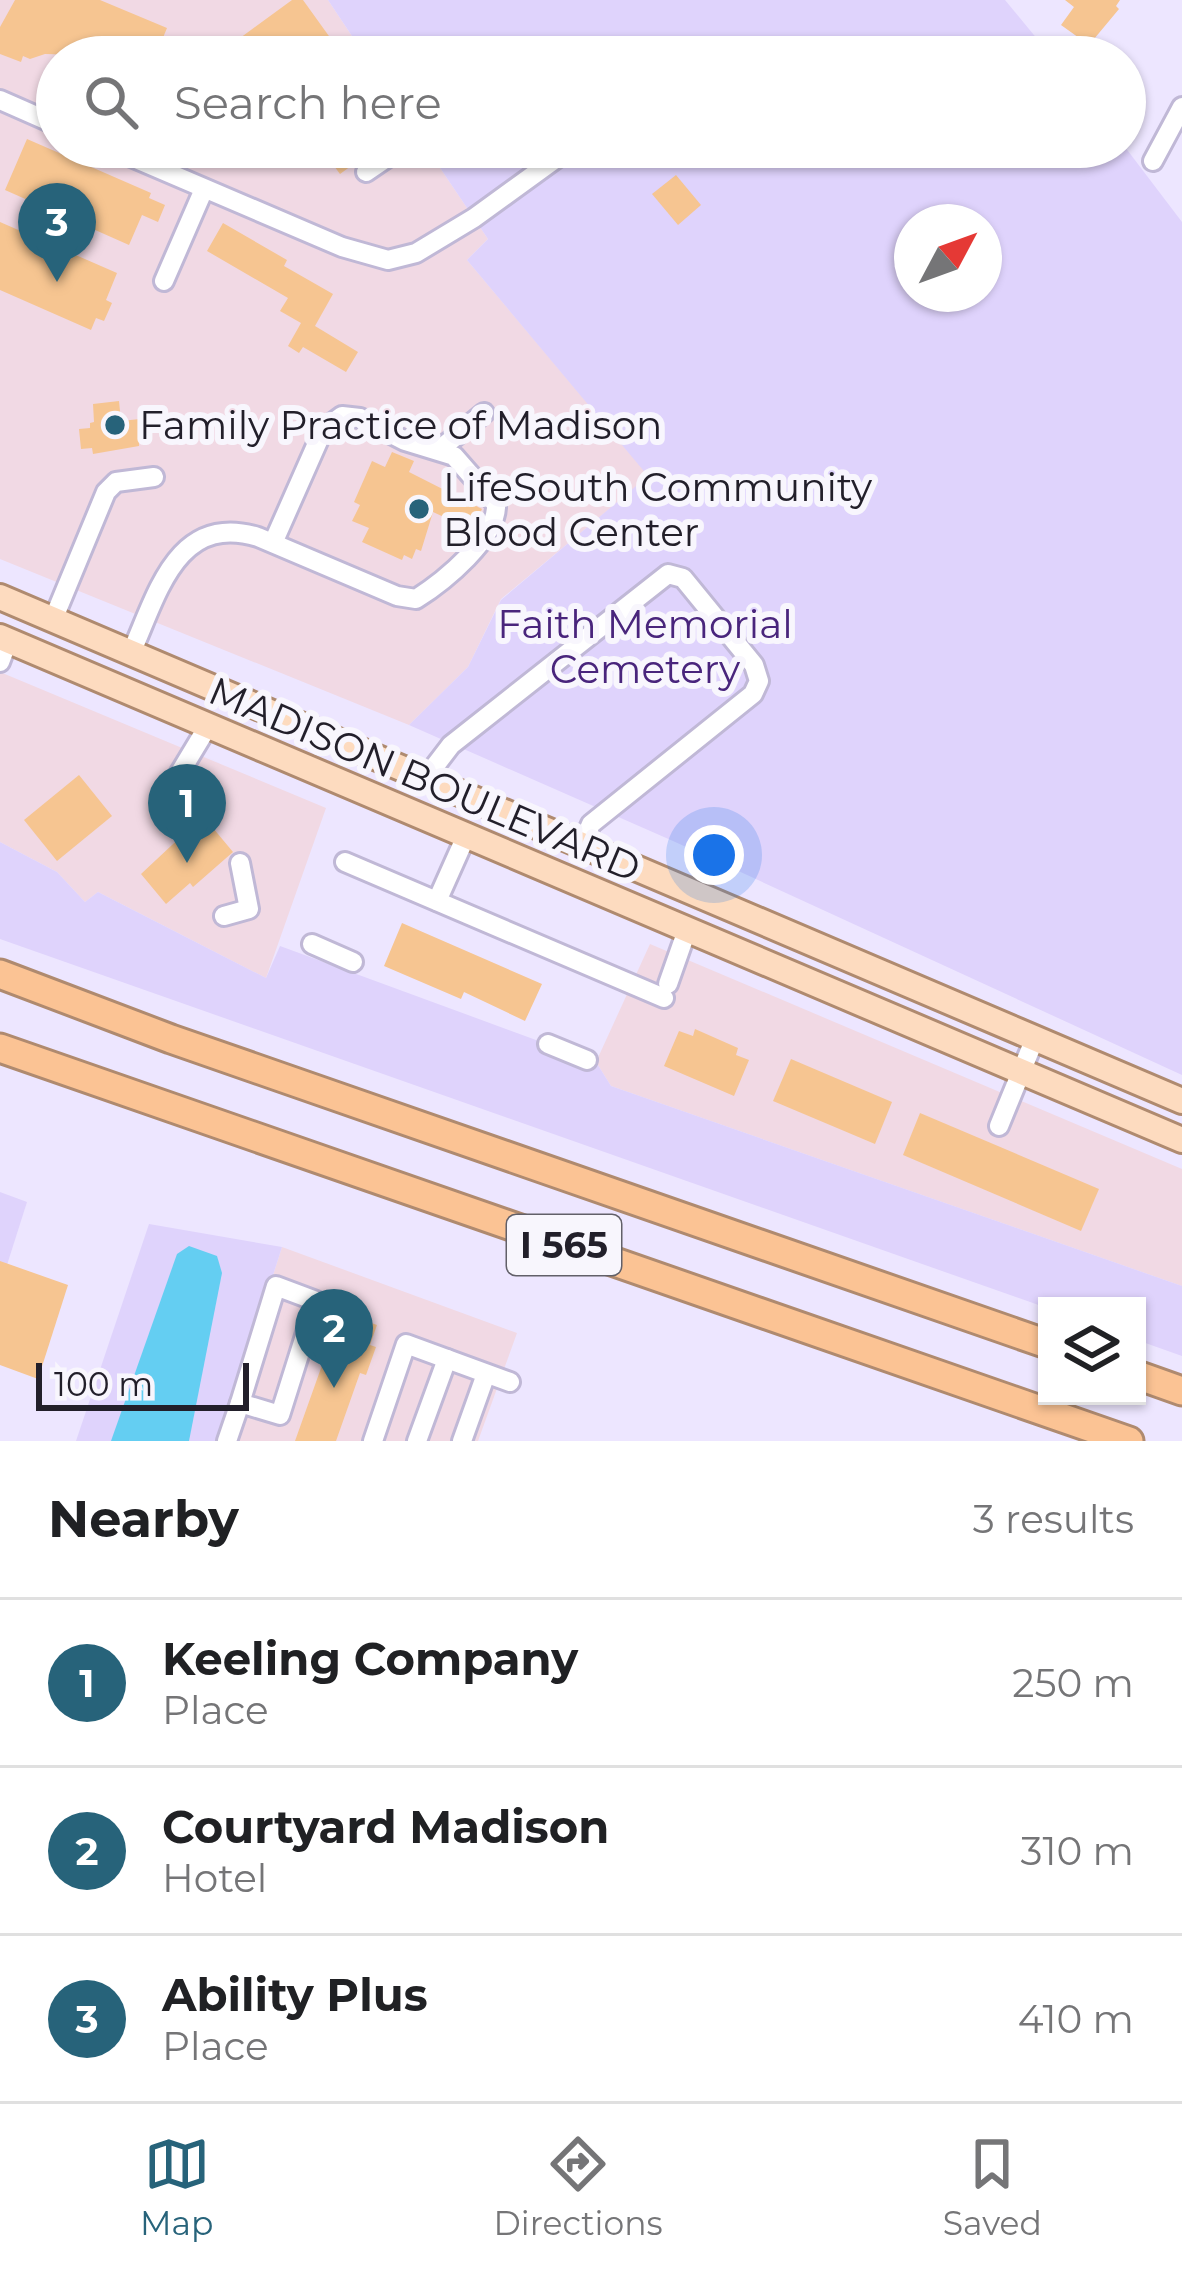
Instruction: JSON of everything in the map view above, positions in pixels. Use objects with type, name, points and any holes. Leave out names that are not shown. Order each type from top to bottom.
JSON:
[{"type":"highway","name":"I 565","points":[[0,969],[171,1039],[1038,1341]]},
{"type":"highway","name":"I 565","points":[[0,1048],[1129,1441]]},
{"type":"highway","points":[[1146,1379],[1182,1391]]},
{"type":"main road","name":"MADISON BOULEVARD","points":[[0,597],[1182,1101]]},
{"type":"main road","name":"MADISON BOULEVARD","points":[[3,647],[208,726],[1182,1140]]},
{"type":"main road","points":[[336,780],[349,746]]},
{"type":"street","points":[[2,106],[36,117]]},
{"type":"street","points":[[1153,160],[1182,107]]},
{"type":"street","points":[[156,168],[342,247],[388,260],[416,254],[543,168]]},
{"type":"street","points":[[366,172],[372,168]]},
{"type":"street","points":[[164,281],[204,189]]},
{"type":"street","points":[[440,450],[484,413]]},
{"type":"street","points":[[131,653],[168,570],[192,544],[209,535],[242,532],[398,596],[416,599],[438,585],[483,541],[497,513],[496,504],[454,456],[405,441],[360,418],[342,416],[323,430],[273,543]]},
{"type":"street","points":[[53,620],[106,492],[116,482],[154,478]]},
{"type":"street","points":[[425,779],[451,745],[622,609],[668,574],[683,578],[754,665],[759,681],[753,694],[591,824],[582,845]]},
{"type":"street","points":[[164,799],[208,726]]},
{"type":"street","points":[[437,901],[466,836]]},
{"type":"street","points":[[346,862],[666,991],[687,930]]},
{"type":"street","points":[[224,916],[249,909],[240,863]]},
{"type":"street","points":[[311,944],[353,962]]},
{"type":"street","points":[[999,1126],[1035,1038]]},
{"type":"street","points":[[548,1044],[587,1060]]},
{"type":"street","points":[[226,1441],[276,1286],[316,1301],[280,1415],[240,1403]]},
{"type":"street","points":[[373,1441],[406,1344],[510,1382]]},
{"type":"street","points":[[417,1441],[447,1359]]},
{"type":"street","points":[[462,1441],[486,1374]]},
{"type":"shaded area","points":[[0,0],[328,0],[352,36],[36,36],[36,168],[440,168],[488,239],[467,260],[649,476],[501,599],[468,667],[409,725],[0,559]]},
{"type":"shaded area","points":[[0,672],[326,808],[266,978],[98,892],[85,902],[57,872],[0,842]]},
{"type":"shaded area","points":[[650,944],[1182,1169],[1182,1286],[611,1086],[596,1062]]},
{"type":"shaded area","points":[[282,1247],[517,1333],[478,1441],[220,1441]]},
{"type":"green space","points":[[328,0],[1005,0],[1035,36],[352,36]]},
{"type":"green space","name":"Faith Memorial Cemetery","points":[[440,168],[1141,168],[1182,222],[1182,1075],[409,725],[468,667],[501,600],[648,476],[467,260],[488,239]]},
{"type":"green space","points":[[0,842],[57,872],[85,902],[98,892],[266,978],[280,946],[596,1062],[611,1086],[1182,1286],[1182,1356],[1146,1343],[1146,1297],[1038,1297],[1038,1305],[0,939]]},
{"type":"green space","points":[[0,1192],[27,1202],[0,1287]]},
{"type":"green space","points":[[149,1224],[282,1247],[220,1441],[76,1441]]},
{"type":"water","points":[[189,1246],[217,1256],[222,1273],[189,1441],[111,1441],[177,1254]]},
{"type":"building","points":[[15,0],[100,0],[167,28],[164,36],[36,36],[36,57],[23,56],[21,62],[0,54],[0,27]]},
{"type":"building","points":[[292,0],[303,0],[329,36],[243,36]]},
{"type":"building","points":[[1065,0],[1120,0],[1119,9],[1096,36],[1076,36],[1061,25],[1074,7]]},
{"type":"building","points":[[27,139],[36,143],[36,168],[94,168],[151,193],[149,198],[165,205],[158,222],[142,215],[129,245],[5,190]]},
{"type":"building","points":[[676,175],[701,205],[678,225],[652,194]]},
{"type":"building","points":[[0,222],[117,273],[104,321],[96,318],[91,330],[0,290]]},
{"type":"building","points":[[223,223],[287,260],[284,266],[333,294],[315,326],[358,352],[346,372],[303,347],[299,353],[288,346],[301,323],[280,311],[288,298],[207,251]]},
{"type":"building","name":"Family Practice of Madison","points":[[119,401],[121,421],[140,419],[139,446],[93,454],[92,448],[81,449],[79,429],[90,428],[94,422],[93,404]]},
{"type":"building","name":"LifeSouth Community Blood Center","points":[[392,452],[414,461],[409,472],[482,509],[472,530],[433,512],[421,551],[416,549],[412,559],[404,555],[402,560],[362,542],[369,528],[352,521],[360,505],[354,502],[372,461],[385,467]]},
{"type":"building","points":[[79,775],[112,816],[57,861],[24,820]]},
{"type":"building","points":[[203,816],[233,852],[166,904],[141,874]]},
{"type":"building","points":[[402,923],[542,984],[525,1021],[464,992],[461,999],[384,966]]},
{"type":"building","points":[[695,1029],[738,1048],[736,1055],[749,1060],[734,1096],[664,1066],[679,1031],[693,1036]]},
{"type":"building","points":[[791,1059],[892,1102],[875,1144],[773,1101]]},
{"type":"building","points":[[920,1113],[1099,1189],[1081,1231],[903,1155]]},
{"type":"building","points":[[0,1261],[68,1285],[38,1379],[0,1365]]},
{"type":"building","points":[[341,1312],[377,1325],[370,1345],[376,1347],[366,1375],[360,1373],[336,1441],[295,1441]]},
{"type":"place","name":"Ability Plus","points":[[57,282]]},
{"type":"place","name":"Family Practice of Madison","points":[[115,425]]},
{"type":"place","name":"LifeSouth Community Blood Center","points":[[419,509]]},
{"type":"place","name":"Keeling Company","points":[[187,863]]},
{"type":"place","name":"Courtyard Madison","points":[[334,1388]]}]
